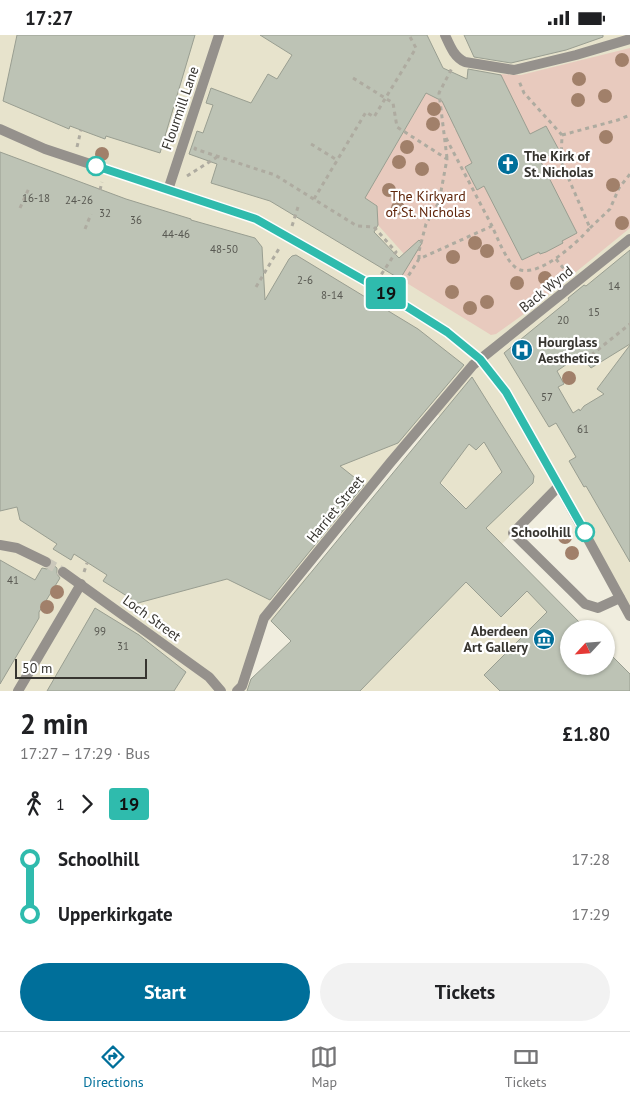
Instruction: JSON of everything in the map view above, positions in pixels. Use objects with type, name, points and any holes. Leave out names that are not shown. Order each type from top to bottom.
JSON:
[{"type":"street","name":"Flourmill Lane","points":[[168,189],[219,35]]},
{"type":"street","points":[[445,35],[459,60],[514,70],[576,55],[630,39]]},
{"type":"street","points":[[0,129],[45,149],[248,215],[395,298],[436,324],[480,359],[506,392],[630,614]]},
{"type":"street","name":"Back Wynd","points":[[480,359],[630,239]]},
{"type":"street","name":"Harriet Street","points":[[237,691],[242,686],[264,618],[390,463],[480,359]]},
{"type":"street","points":[[560,486],[513,533],[585,603],[598,608],[620,598]]},
{"type":"street","points":[[0,545],[17,548],[46,562]]},
{"type":"street","name":"Loch Street","points":[[63,572],[209,677],[221,691]]},
{"type":"street","points":[[18,691],[81,584]]},
{"type":"path","points":[[314,199],[366,112],[374,117],[416,48],[409,35]]},
{"type":"path","points":[[353,78],[393,103],[397,127],[447,159]]},
{"type":"path","points":[[395,298],[419,259],[419,251],[426,223],[439,202],[447,159],[439,93],[444,84]]},
{"type":"path","points":[[524,93],[562,135],[561,161],[590,228]]},
{"type":"path","points":[[562,135],[630,115]]},
{"type":"path","points":[[444,134],[512,265],[521,271],[532,270],[556,259],[580,240],[610,209],[622,184],[630,174]]},
{"type":"path","points":[[198,140],[195,149],[275,175],[357,226],[374,227],[396,252],[374,286]]},
{"type":"path","points":[[312,144],[338,160]]},
{"type":"path","points":[[191,174],[218,156]]},
{"type":"path","points":[[20,208],[29,188]]},
{"type":"path","points":[[256,287],[287,236],[298,207]]},
{"type":"path","points":[[85,229],[91,214]]},
{"type":"path","points":[[419,259],[492,226]]},
{"type":"path","points":[[585,360],[630,324]]},
{"type":"shaded area","points":[[0,35],[630,35],[630,616],[560,486],[502,544],[440,482],[469,444],[434,411],[264,618],[237,691],[0,691]]},
{"type":"shaded area","points":[[410,526],[501,617],[538,580],[558,601],[484,675],[500,691],[239,691],[291,641],[269,620],[309,573],[353,615]]},
{"type":"green space","name":"The Kirkyard of St. Nicholas","points":[[630,48],[630,228],[528,311],[496,334],[491,335],[397,277],[402,275],[415,255],[404,254],[378,225],[377,206],[365,198],[431,85],[452,114],[449,116],[450,119],[453,117],[457,126],[454,128],[455,130],[459,129],[464,138],[461,140],[470,150],[467,152],[476,163],[465,167],[467,172],[469,171],[476,184],[474,185],[476,189],[484,186],[522,260],[539,252],[540,254],[549,250],[562,241],[539,158],[558,150],[528,138],[515,103],[499,74],[521,75]]},
{"type":"building","points":[[17,35],[195,35],[160,153],[106,136],[105,139],[70,126],[69,129],[3,101]]},
{"type":"building","points":[[260,35],[427,35],[443,68],[467,79],[468,69],[501,75],[530,134],[546,126],[559,150],[540,160],[577,233],[546,252],[540,254],[539,252],[522,260],[484,186],[477,190],[465,167],[472,163],[442,101],[426,93],[365,198],[377,206],[378,225],[374,232],[399,258],[419,240],[422,243],[400,279],[270,201],[211,183],[217,164],[189,154],[197,131],[203,133],[213,105],[206,103],[211,88],[251,103],[268,74],[277,79],[292,55]]},
{"type":"building","points":[[464,35],[603,35],[603,37],[566,50],[511,63],[474,57]]},
{"type":"building","points":[[0,152],[126,199],[255,238],[262,247],[265,300],[289,259],[296,255],[418,329],[464,365],[398,443],[340,466],[364,485],[270,600],[227,579],[138,603],[103,581],[107,575],[74,554],[71,560],[53,549],[57,544],[20,520],[17,507],[0,511]]},
{"type":"building","points":[[630,250],[630,344],[591,368],[580,355],[557,371],[564,384],[558,387],[573,413],[579,409],[580,411],[584,406],[604,394],[597,389],[630,345],[630,562],[586,486],[584,487],[569,461],[576,457],[556,423],[549,427],[504,353],[569,300],[568,298],[584,285],[586,286]]},
{"type":"building","points":[[472,377],[534,476],[533,483],[486,528],[577,620],[560,620],[560,675],[615,675],[615,659],[630,674],[630,691],[500,691],[484,675],[547,612],[527,591],[501,617],[466,582],[360,691],[247,691],[251,679],[291,641],[271,621]],"holes":[[[484,442],[502,472],[466,509],[440,483],[469,444],[476,450]]]},
{"type":"building","points":[[0,560],[35,580],[42,568],[47,569],[52,564],[57,568],[57,574],[60,578],[39,612],[39,618],[0,684]]},
{"type":"building","points":[[95,608],[139,635],[186,672],[174,691],[47,691]]},
{"type":"tunnel","points":[[46,562],[63,572]]},
{"type":"bus line","name":"19","points":[[96,166],[248,215],[374,286],[447,332],[480,359],[506,392],[585,532]]},
{"type":"place","name":"The Kirk of St. Nicholas","points":[[508,164]]},
{"type":"place","name":"Hourglass Aesthetics","points":[[522,350]]},
{"type":"place","name":"Schoolhill","points":[[585,532]]},
{"type":"place","name":"Aberdeen Art Gallery","points":[[544,639]]}]
